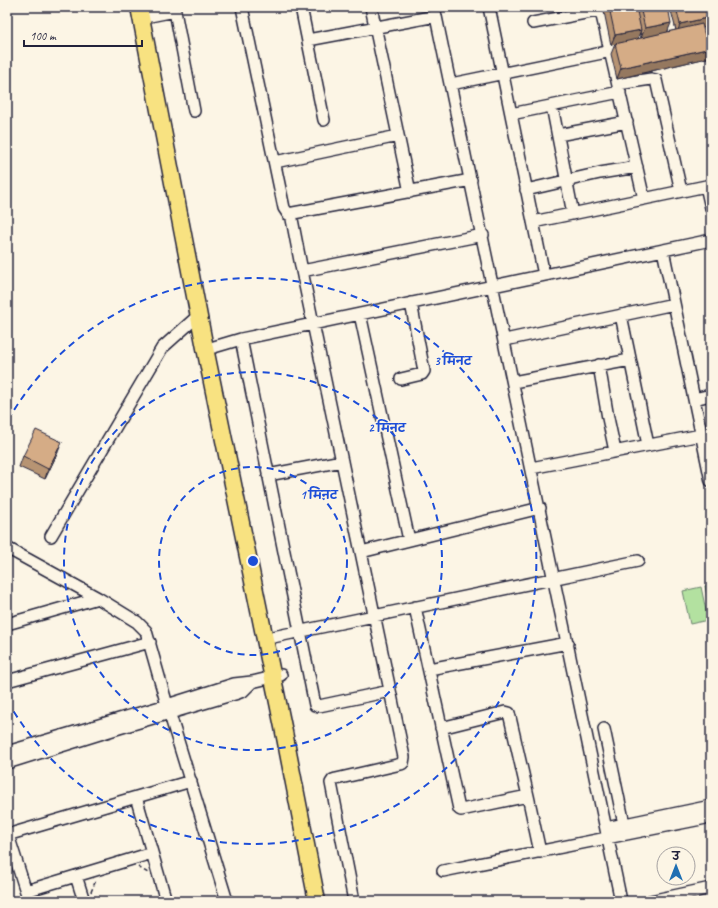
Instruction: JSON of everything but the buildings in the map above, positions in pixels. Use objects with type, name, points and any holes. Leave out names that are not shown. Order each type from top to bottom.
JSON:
[{"type":"highway","points":[[145,10],[199,315],[326,901]]},
{"type":"highway","points":[[145,10],[273,637],[277,676],[317,901]]},
{"type":"street","points":[[242,7],[284,208],[288,214],[471,180]]},
{"type":"street","points":[[301,7],[324,120]]},
{"type":"street","points":[[371,7],[410,192]]},
{"type":"street","points":[[489,7],[544,275]]},
{"type":"street","points":[[666,7],[667,39],[711,29]]},
{"type":"street","points":[[533,22],[601,8],[644,199]]},
{"type":"street","points":[[145,10],[175,9],[194,111]]},
{"type":"street","points":[[308,40],[376,27],[435,11],[505,340],[621,901]]},
{"type":"street","points":[[451,84],[633,46]]},
{"type":"street","points":[[511,114],[552,106],[651,79],[656,80],[681,191]]},
{"type":"street","points":[[552,106],[573,214]]},
{"type":"street","points":[[558,135],[626,122]]},
{"type":"street","points":[[275,162],[398,136]]},
{"type":"street","points":[[526,190],[567,180],[637,167]]},
{"type":"street","points":[[533,222],[708,185],[711,208]]},
{"type":"street","points":[[291,214],[360,552],[404,756],[403,763],[401,764],[336,779],[331,783],[354,901]]},
{"type":"street","points":[[302,271],[483,235]]},
{"type":"street","points":[[214,346],[241,339],[711,240]]},
{"type":"street","points":[[663,250],[711,481]]},
{"type":"street","points":[[401,379],[422,374],[424,371],[411,303]]},
{"type":"street","points":[[505,340],[674,304]]},
{"type":"street","points":[[360,314],[409,540]]},
{"type":"street","points":[[51,536],[162,348],[199,315]]},
{"type":"street","points":[[621,315],[648,445]]},
{"type":"street","points":[[241,339],[315,705],[319,706],[390,691]]},
{"type":"street","points":[[513,382],[630,360]]},
{"type":"street","points":[[599,365],[615,451]]},
{"type":"street","points":[[694,399],[711,395]]},
{"type":"street","points":[[531,468],[701,435]]},
{"type":"street","points":[[268,475],[342,461]]},
{"type":"street","points":[[360,552],[540,508]]},
{"type":"street","points":[[7,548],[98,598],[142,626],[146,631],[168,709],[227,901]]},
{"type":"street","points":[[273,637],[554,577],[638,561]]},
{"type":"street","points":[[7,624],[98,598]]},
{"type":"street","points":[[415,607],[460,810],[528,796]]},
{"type":"street","points":[[7,681],[150,642]]},
{"type":"street","points":[[429,670],[568,643]]},
{"type":"street","points":[[7,763],[119,728],[234,684],[252,682],[277,676]]},
{"type":"street","points":[[7,752],[168,709]]},
{"type":"street","points":[[441,728],[505,712],[509,713],[540,852]]},
{"type":"street","points":[[604,728],[624,824]]},
{"type":"street","points":[[152,853],[76,876],[27,896],[8,835],[191,781]]},
{"type":"street","points":[[136,797],[166,901]]},
{"type":"street","points":[[607,833],[624,824],[711,806]]},
{"type":"street","points":[[443,871],[540,852],[607,833],[711,817]]},
{"type":"street","points":[[76,876],[87,898]]},
{"type":"street","points":[[650,901],[673,899],[711,888]]},
{"type":"path","points":[[137,866],[147,872],[149,879]]},
{"type":"path","points":[[87,898],[97,877]]},
{"type":"green space","points":[[711,584],[711,617],[705,586]]},
{"type":"green space","points":[[701,587],[708,620],[690,624],[683,591]]}]
